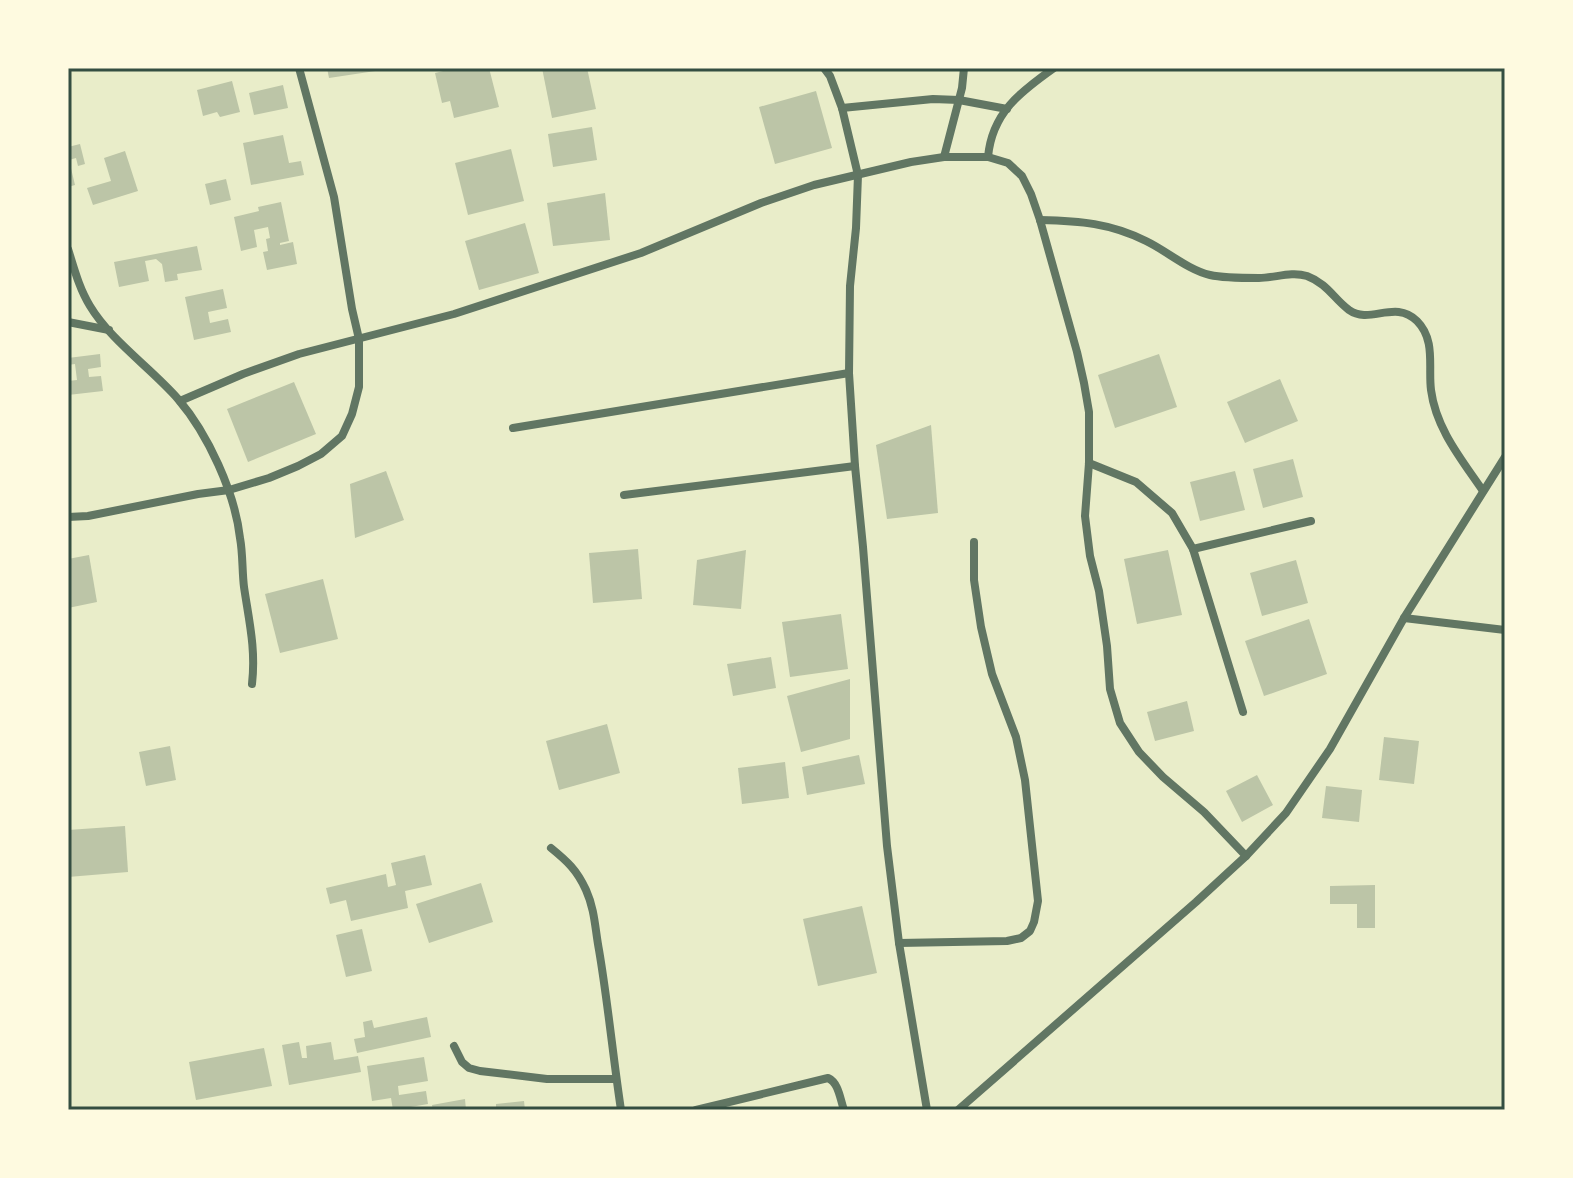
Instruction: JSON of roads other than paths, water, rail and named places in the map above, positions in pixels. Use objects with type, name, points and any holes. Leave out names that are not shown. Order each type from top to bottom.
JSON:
[{"type":"street","points":[[68,517],[229,490],[298,466],[321,454],[342,436],[359,387],[359,339],[334,197],[299,68]]},
{"type":"street","points":[[824,68],[842,108],[858,175],[850,286],[849,373],[855,466],[887,846],[899,943],[927,1110]]},
{"type":"street","points":[[944,157],[964,68]]},
{"type":"street","points":[[988,157],[990,140],[999,117],[1054,68]]},
{"type":"street","points":[[842,108],[933,99],[959,100],[1007,109]]},
{"type":"street","points":[[180,401],[299,354],[454,314],[542,287],[641,253],[761,203],[814,185],[944,157],[988,157],[1008,163],[1022,176],[1040,220],[1084,383],[1089,412],[1085,516],[1107,646],[1110,689],[1120,723],[1139,752],[1246,856]]},
{"type":"street","points":[[1040,220],[1085,221],[1110,227],[1143,239],[1210,275],[1260,278],[1305,275],[1329,288],[1351,311],[1363,314],[1394,310],[1408,314],[1419,322],[1426,334],[1430,349],[1434,410],[1443,430],[1483,491]]},
{"type":"street","points":[[68,249],[80,287],[91,308],[180,401],[217,460],[229,490],[240,537],[243,582],[254,645],[252,684]]},
{"type":"street","points":[[68,322],[109,330]]},
{"type":"street","points":[[513,428],[849,373]]},
{"type":"street","points":[[958,1110],[1196,902],[1246,856],[1286,813],[1330,749],[1404,618],[1505,457]]},
{"type":"street","points":[[1089,463],[1136,482],[1172,513],[1193,549],[1243,712]]},
{"type":"street","points":[[624,495],[855,466]]},
{"type":"street","points":[[1193,549],[1311,521]]},
{"type":"street","points":[[899,943],[1007,941],[1021,938],[1030,931],[1038,901],[1025,780],[1016,737],[992,674],[981,627],[974,580],[974,542]]},
{"type":"street","points":[[1404,618],[1505,630]]},
{"type":"street","points":[[551,848],[570,863],[586,889],[595,915],[621,1110]]},
{"type":"street","points":[[454,1046],[462,1062],[480,1071],[547,1079],[616,1079]]},
{"type":"street","points":[[696,1110],[828,1078],[836,1085],[844,1110]]}]
